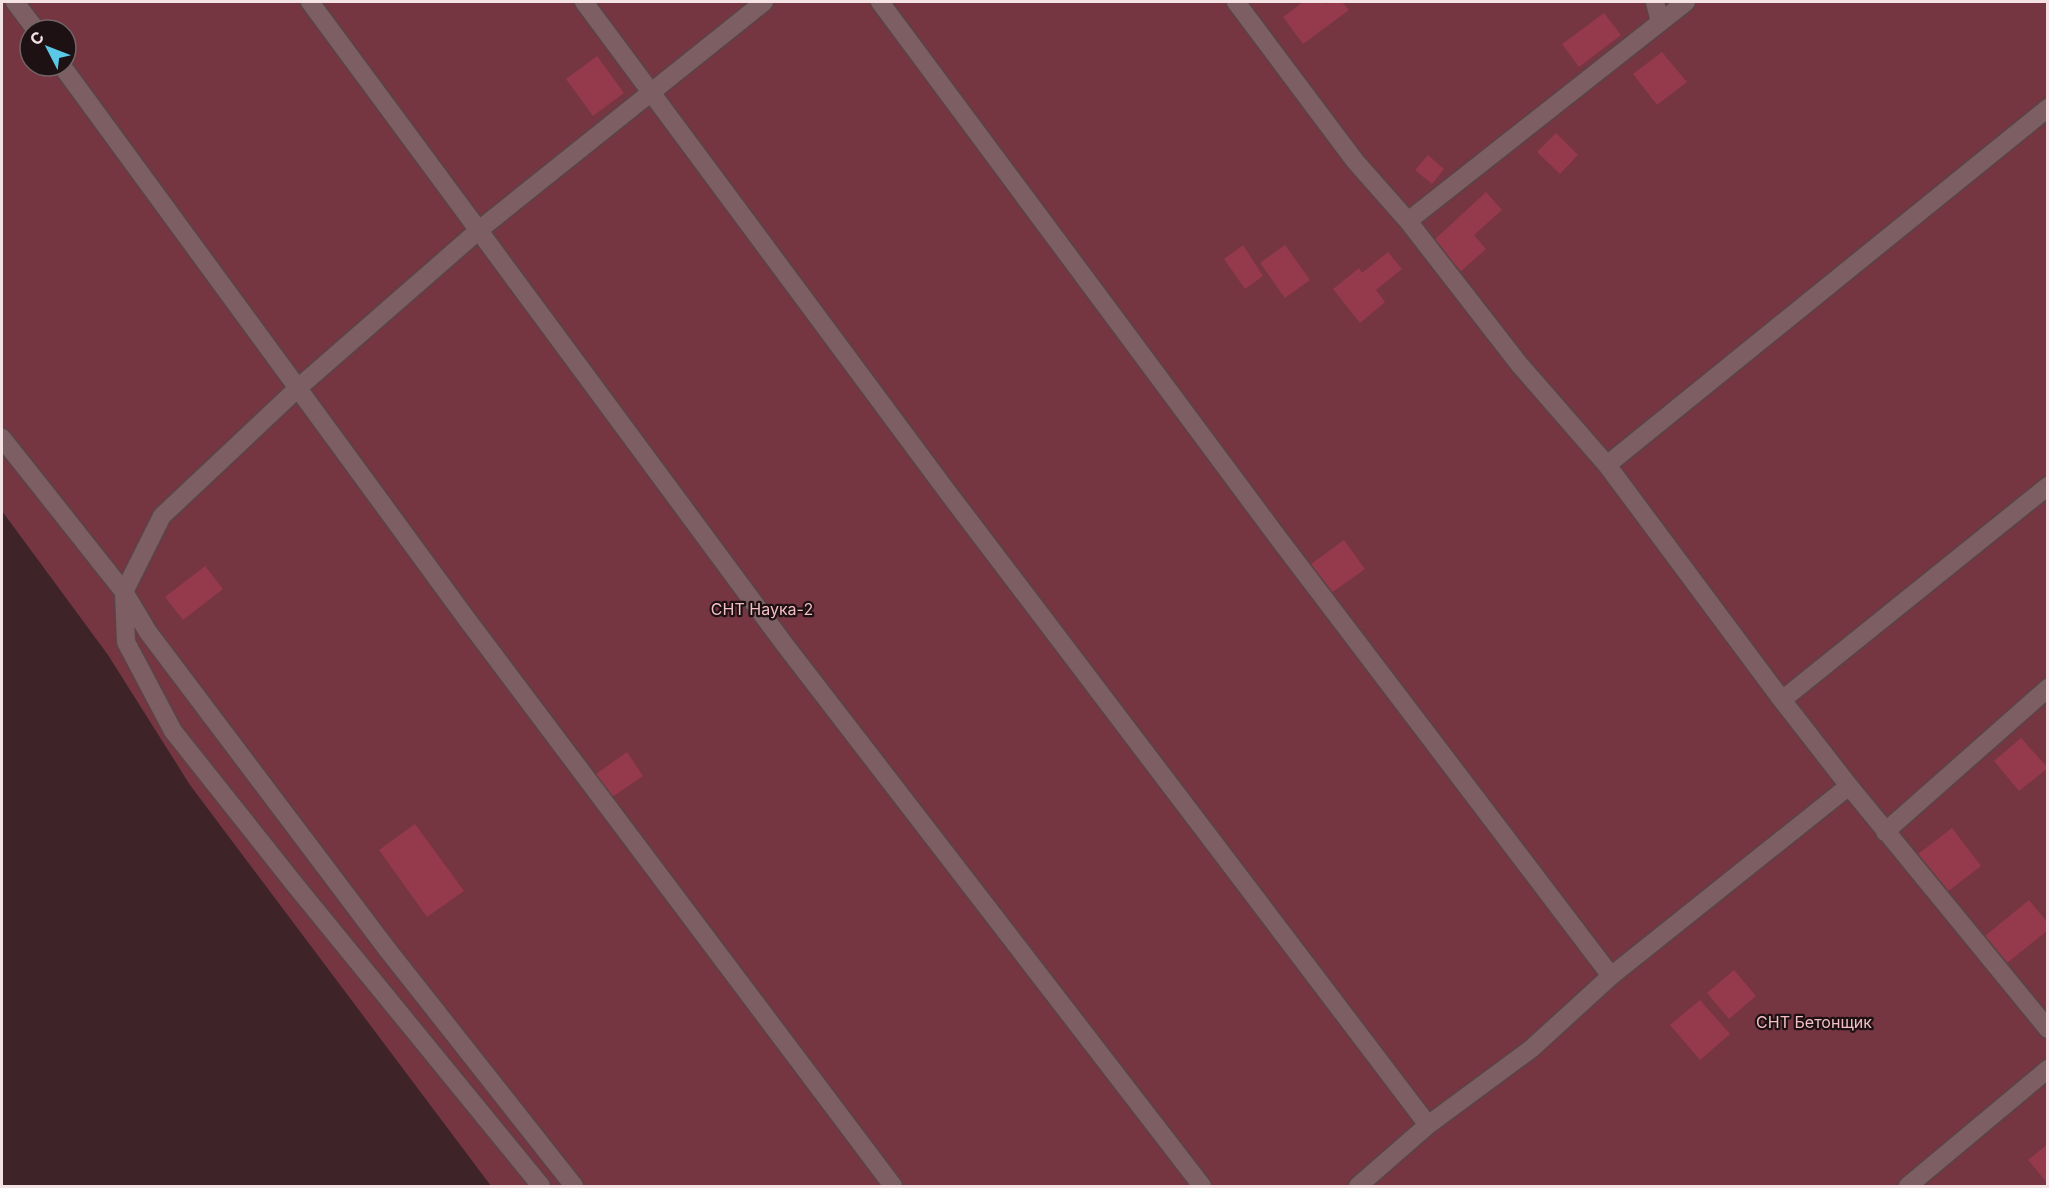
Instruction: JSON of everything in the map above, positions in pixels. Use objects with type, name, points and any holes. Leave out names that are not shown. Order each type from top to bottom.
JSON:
[{"type":"street","points":[[15,2],[27,18]]},
{"type":"street","points":[[310,2],[785,645],[1202,1186]]},
{"type":"street","points":[[584,2],[946,490],[1428,1125]]},
{"type":"street","points":[[541,1186],[296,886],[173,731],[126,642],[124,592],[162,516],[298,388],[479,230],[764,2]]},
{"type":"street","points":[[880,2],[1275,534],[1611,976]]},
{"type":"street","points":[[1236,2],[1355,161],[1408,221],[1519,364],[1606,465],[1782,700],[1885,832],[2048,1029]]},
{"type":"street","points":[[1655,2],[1660,22]]},
{"type":"street","points":[[1408,221],[1686,2]]},
{"type":"street","points":[[71,78],[466,618],[893,1186]]},
{"type":"street","points":[[1606,465],[2048,108]]},
{"type":"street","points":[[2,438],[124,592],[148,632],[359,912],[574,1186]]},
{"type":"street","points":[[1782,700],[2048,486]]},
{"type":"street","points":[[1885,832],[2048,688]]},
{"type":"street","points":[[1358,1186],[1428,1125],[1531,1049],[1611,976],[1849,786]]},
{"type":"street","points":[[1908,1186],[2048,1069]]},
{"type":"green space","name":"СНТ Наука-2","points":[[2,2],[2047,2],[2047,1186],[491,1186],[190,785],[108,655],[2,511]]},
{"type":"building","points":[[1303,2],[1324,2],[1326,4],[1342,2],[1349,10],[1303,44],[1283,17]]},
{"type":"building","points":[[1604,13],[1621,35],[1579,67],[1562,44]]},
{"type":"building","points":[[1662,52],[1687,82],[1657,105],[1633,74]]},
{"type":"building","points":[[597,56],[624,93],[593,116],[566,79]]},
{"type":"building","points":[[1556,133],[1578,155],[1560,174],[1537,152]]},
{"type":"building","points":[[1428,155],[1444,169],[1432,184],[1415,170]]},
{"type":"building","points":[[1486,192],[1502,210],[1474,235],[1486,249],[1461,271],[1433,241]]},
{"type":"building","points":[[1243,245],[1263,276],[1245,289],[1224,259]]},
{"type":"building","points":[[1285,245],[1310,280],[1285,298],[1260,263]]},
{"type":"building","points":[[1388,252],[1402,269],[1376,290],[1385,302],[1360,323],[1333,289],[1359,268],[1362,273]]},
{"type":"building","points":[[1344,540],[1365,569],[1327,596],[1307,567]]},
{"type":"building","points":[[205,566],[223,589],[183,620],[165,597]]},
{"type":"building","points":[[2021,738],[2048,768],[2019,791],[1994,761]]},
{"type":"building","points":[[627,752],[643,776],[612,797],[596,774]]},
{"type":"building","points":[[415,824],[464,891],[427,917],[379,850]]},
{"type":"building","points":[[1952,828],[1981,866],[1947,892],[1918,854]]},
{"type":"building","points":[[2029,900],[2048,923],[2048,930],[2007,963],[1985,936]]},
{"type":"building","points":[[1734,970],[1756,996],[1729,1019],[1707,993]]},
{"type":"building","points":[[1700,1000],[1730,1034],[1700,1060],[1670,1025]]},
{"type":"building","points":[[2048,1144],[2048,1184],[2028,1160]]},
{"type":"park label","name":"СНТ Бетонщик","points":[[1814,1022]]}]
